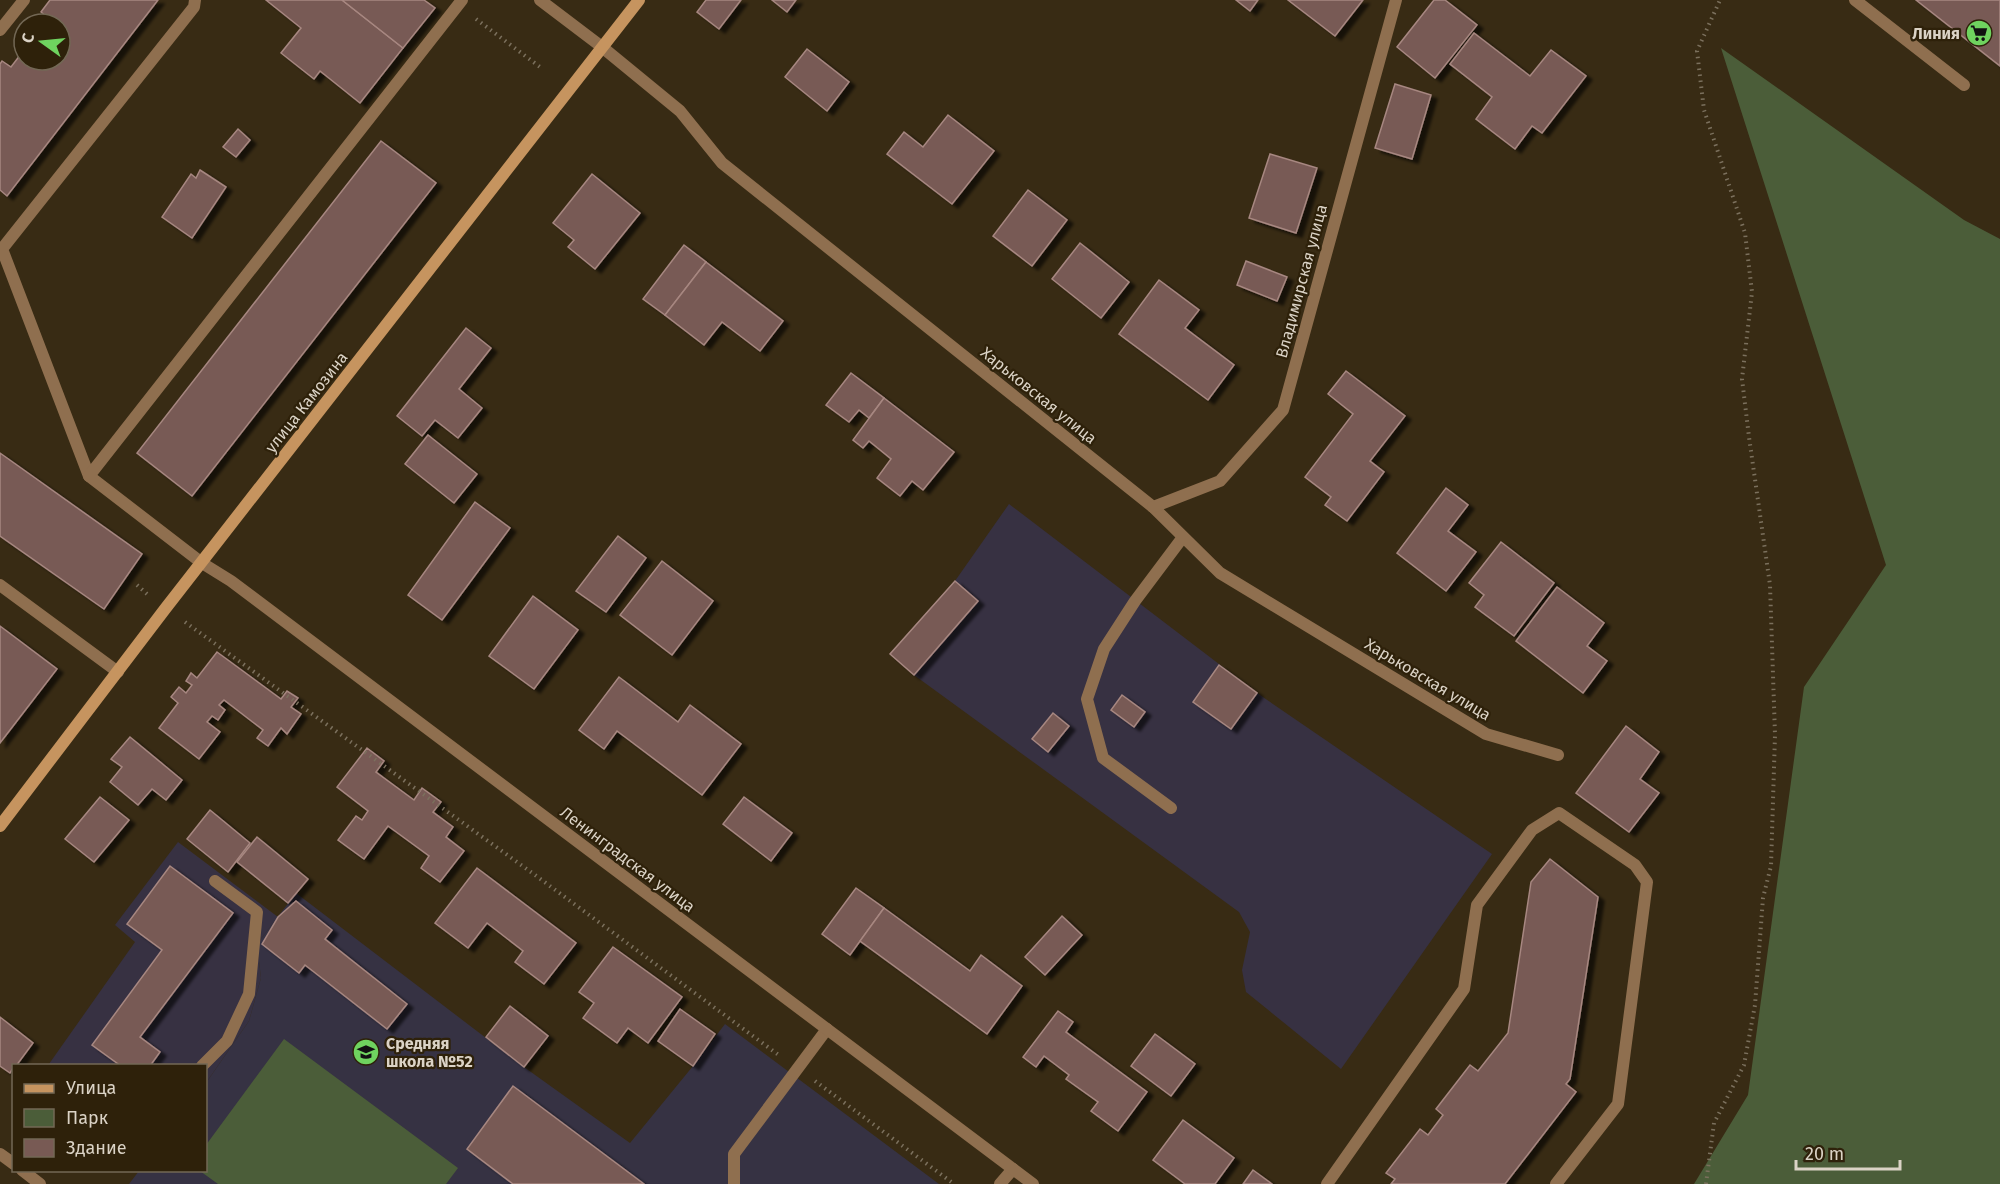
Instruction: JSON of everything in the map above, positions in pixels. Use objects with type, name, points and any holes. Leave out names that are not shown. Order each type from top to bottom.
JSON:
[{"type":"street","points":[[0,30],[24,0]]},
{"type":"street","points":[[89,476],[2,249],[194,7],[195,0]]},
{"type":"street","name":"Харьковская улица","points":[[540,0],[680,111],[722,163],[1153,507],[1220,573],[1486,734],[1558,755]]},
{"type":"street","name":"улица Камозина","points":[[0,826],[165,609],[639,0]]},
{"type":"street","name":"Владимирская улица","points":[[1153,507],[1220,481],[1282,410],[1396,0]]},
{"type":"street","points":[[1855,0],[1964,85]]},
{"type":"street","points":[[89,476],[460,3]]},
{"type":"street","name":"Ленинградская улица","points":[[89,476],[202,563],[231,581],[1033,1184]]},
{"type":"street","points":[[1171,808],[1103,758],[1087,699],[1104,649],[1135,601],[1183,537]]},
{"type":"street","points":[[0,585],[118,672]]},
{"type":"street","points":[[1327,1184],[1464,988],[1477,905],[1532,830],[1559,813],[1635,865],[1647,882],[1618,1104],[1556,1184]]},
{"type":"street","points":[[203,1064],[227,1041],[249,994],[257,912],[215,881]]},
{"type":"street","points":[[734,1184],[734,1154],[827,1029]]},
{"type":"street","points":[[1000,1184],[1012,1169]]},
{"type":"street","points":[[24,1172],[39,1184]]},
{"type":"path","points":[[1706,1184],[1714,1124],[1744,1065],[1755,1005],[1763,898],[1771,866],[1776,735],[1770,585],[1743,379],[1752,292],[1745,233],[1704,110],[1697,51],[1720,0]]},
{"type":"path","points":[[460,3],[540,67]]},
{"type":"path","points":[[137,585],[165,609],[197,629],[535,875],[954,1184]]},
{"type":"shaded area","points":[[1009,504],[1257,693],[1492,854],[1341,1069],[1246,992],[1242,970],[1250,932],[1239,912],[914,675],[890,654],[955,581]]},
{"type":"shaded area","points":[[178,842],[278,917],[257,944],[261,978],[249,1021],[207,1082],[207,1064],[49,1064],[135,942],[115,925]]},
{"type":"shaded area","name":"Средняя школа №52","points":[[296,893],[524,1067],[630,1143],[725,1024],[939,1184],[129,1184],[138,1172],[207,1172],[207,1082],[249,1021],[261,978],[257,944]]},
{"type":"green space","points":[[1721,48],[1964,220],[2000,239],[2000,1184],[1694,1184],[1748,1095],[1804,687],[1886,565]]},
{"type":"green space","points":[[284,1039],[458,1168],[446,1184],[218,1184],[201,1172],[207,1172],[207,1144]]},
{"type":"building","points":[[50,0],[158,0],[7,196],[0,190],[0,64],[2,61],[12,66],[12,72],[72,72],[72,12],[41,12]]},
{"type":"building","points":[[266,0],[342,0],[403,48],[360,103],[320,71],[314,79],[281,53],[301,28]]},
{"type":"building","points":[[342,0],[424,0],[435,8],[403,48]]},
{"type":"building","points":[[706,0],[741,0],[719,29],[697,12]]},
{"type":"building","points":[[772,0],[796,0],[787,12]]},
{"type":"building","points":[[1236,0],[1258,0],[1250,11]]},
{"type":"building","points":[[1288,0],[1363,0],[1335,36]]},
{"type":"building","points":[[1434,0],[1445,0],[1477,25],[1435,78],[1397,47]]},
{"type":"building","name":"Линия","points":[[1916,0],[2000,0],[2000,66]]},
{"type":"building","points":[[1474,33],[1530,76],[1551,50],[1586,76],[1542,133],[1532,126],[1515,149],[1476,119],[1492,97],[1450,64]]},
{"type":"building","points":[[807,49],[849,82],[827,111],[785,77]]},
{"type":"building","points":[[1395,84],[1431,95],[1412,159],[1375,148]]},
{"type":"building","points":[[948,115],[994,151],[952,204],[887,154],[904,132],[923,147]]},
{"type":"building","points":[[238,129],[250,140],[236,157],[223,147]]},
{"type":"building","points":[[381,141],[436,183],[192,496],[137,453]]},
{"type":"building","points":[[1270,154],[1317,168],[1296,233],[1249,218]]},
{"type":"building","points":[[200,170],[226,187],[192,238],[162,217],[191,174],[196,178]]},
{"type":"building","points":[[592,174],[640,213],[595,269],[568,247],[574,240],[553,223]]},
{"type":"building","points":[[1028,190],[1067,220],[1032,266],[993,236]]},
{"type":"building","points":[[1080,243],[1129,282],[1101,318],[1052,279]]},
{"type":"building","points":[[684,245],[706,262],[665,315],[643,299]]},
{"type":"building","points":[[1246,261],[1287,277],[1277,301],[1237,285]]},
{"type":"building","points":[[706,262],[783,321],[760,351],[722,322],[704,345],[665,315]]},
{"type":"building","points":[[1159,280],[1199,310],[1185,328],[1234,365],[1208,400],[1119,334]]},
{"type":"building","points":[[466,328],[491,348],[459,389],[482,408],[458,438],[435,420],[422,436],[397,416]]},
{"type":"building","points":[[1346,371],[1405,416],[1370,461],[1384,472],[1347,521],[1325,505],[1331,497],[1305,477],[1353,414],[1328,394]]},
{"type":"building","points":[[851,373],[884,398],[869,418],[859,410],[849,422],[826,405]]},
{"type":"building","points":[[884,398],[954,452],[923,490],[912,481],[900,496],[877,478],[891,459],[869,441],[863,448],[853,440]]},
{"type":"building","points":[[428,435],[477,474],[454,503],[405,464]]},
{"type":"building","points":[[0,453],[142,554],[104,609],[0,536]]},
{"type":"building","points":[[1446,488],[1468,505],[1448,531],[1476,552],[1446,591],[1397,553]]},
{"type":"building","points":[[475,502],[510,528],[442,620],[408,595]]},
{"type":"building","points":[[618,536],[646,558],[606,612],[576,591]]},
{"type":"building","points":[[1501,542],[1554,583],[1514,636],[1475,607],[1484,595],[1469,583]]},
{"type":"building","points":[[662,561],[713,601],[672,655],[620,615]]},
{"type":"building","points":[[955,581],[978,601],[914,675],[890,654]]},
{"type":"building","points":[[1557,587],[1604,623],[1587,646],[1607,661],[1583,693],[1516,641]]},
{"type":"building","points":[[533,596],[578,630],[534,689],[489,656]]},
{"type":"building","points":[[0,626],[57,669],[0,743]]},
{"type":"building","points":[[217,652],[281,699],[287,691],[298,698],[291,707],[301,714],[287,734],[281,728],[268,746],[257,738],[263,730],[224,700],[219,705],[225,710],[218,720],[212,716],[207,722],[220,732],[199,759],[159,728],[178,703],[171,697],[179,687],[186,693],[192,685],[186,681],[191,673],[197,678]]},
{"type":"building","points":[[1219,665],[1257,693],[1231,729],[1193,702]]},
{"type":"building","points":[[619,677],[678,722],[690,705],[741,744],[702,795],[617,731],[604,749],[579,730]]},
{"type":"building","points":[[1122,695],[1145,712],[1134,727],[1111,710]]},
{"type":"building","points":[[1053,713],[1069,726],[1048,752],[1032,739]]},
{"type":"building","points":[[1626,726],[1659,752],[1640,779],[1659,793],[1629,832],[1576,793]]},
{"type":"building","points":[[130,737],[182,780],[166,800],[152,789],[138,805],[110,782],[122,767],[111,759]]},
{"type":"building","points":[[367,748],[384,761],[376,772],[414,800],[422,788],[441,802],[433,812],[453,827],[446,837],[464,851],[440,882],[421,868],[429,856],[388,826],[364,859],[338,840],[356,816],[362,820],[368,811],[337,787]]},
{"type":"building","points":[[100,797],[129,820],[94,862],[65,839]]},
{"type":"building","points":[[744,797],[792,833],[771,861],[723,824]]},
{"type":"building","points":[[210,810],[250,843],[228,872],[187,839]]},
{"type":"building","points":[[257,837],[308,879],[288,903],[237,862]]},
{"type":"building","points":[[1550,859],[1598,897],[1570,1079],[1566,1084],[1576,1092],[1505,1184],[1391,1184],[1395,1179],[1386,1173],[1420,1129],[1428,1135],[1443,1115],[1436,1109],[1470,1065],[1478,1071],[1508,1033],[1531,882]]},
{"type":"building","points":[[170,866],[233,913],[140,1037],[160,1052],[151,1064],[118,1064],[92,1045],[162,950],[127,924]]},
{"type":"building","points":[[477,868],[576,943],[544,984],[515,962],[523,951],[487,923],[468,948],[435,923]]},
{"type":"building","points":[[856,888],[884,908],[850,955],[822,934]]},
{"type":"building","points":[[296,901],[332,930],[325,939],[407,1004],[387,1029],[305,965],[299,973],[262,944],[278,917]]},
{"type":"building","points":[[884,908],[970,971],[981,955],[1022,986],[987,1034],[860,941]]},
{"type":"building","points":[[1062,916],[1082,935],[1045,975],[1025,957]]},
{"type":"building","points":[[613,947],[682,997],[648,1043],[628,1028],[617,1043],[583,1018],[594,1003],[579,992]]},
{"type":"building","points":[[510,1006],[548,1036],[524,1067],[486,1037]]},
{"type":"building","points":[[680,1009],[715,1034],[693,1066],[658,1041]]},
{"type":"building","points":[[1058,1011],[1073,1022],[1066,1032],[1147,1092],[1118,1131],[1091,1111],[1098,1102],[1066,1079],[1069,1075],[1044,1056],[1036,1067],[1023,1057]]},
{"type":"building","points":[[0,1017],[33,1043],[17,1064],[12,1064],[10,1073],[0,1066]]},
{"type":"building","points":[[1155,1034],[1195,1064],[1171,1096],[1131,1066]]},
{"type":"building","points":[[513,1086],[644,1184],[513,1184],[467,1149]]},
{"type":"building","points":[[1183,1120],[1234,1158],[1215,1184],[1185,1184],[1153,1160]]},
{"type":"building","points":[[1253,1170],[1272,1184],[1243,1184]]},
{"type":"place","name":"Линия","points":[[1979,33]]},
{"type":"place","name":"Средняя школа №52","points":[[366,1052]]}]
